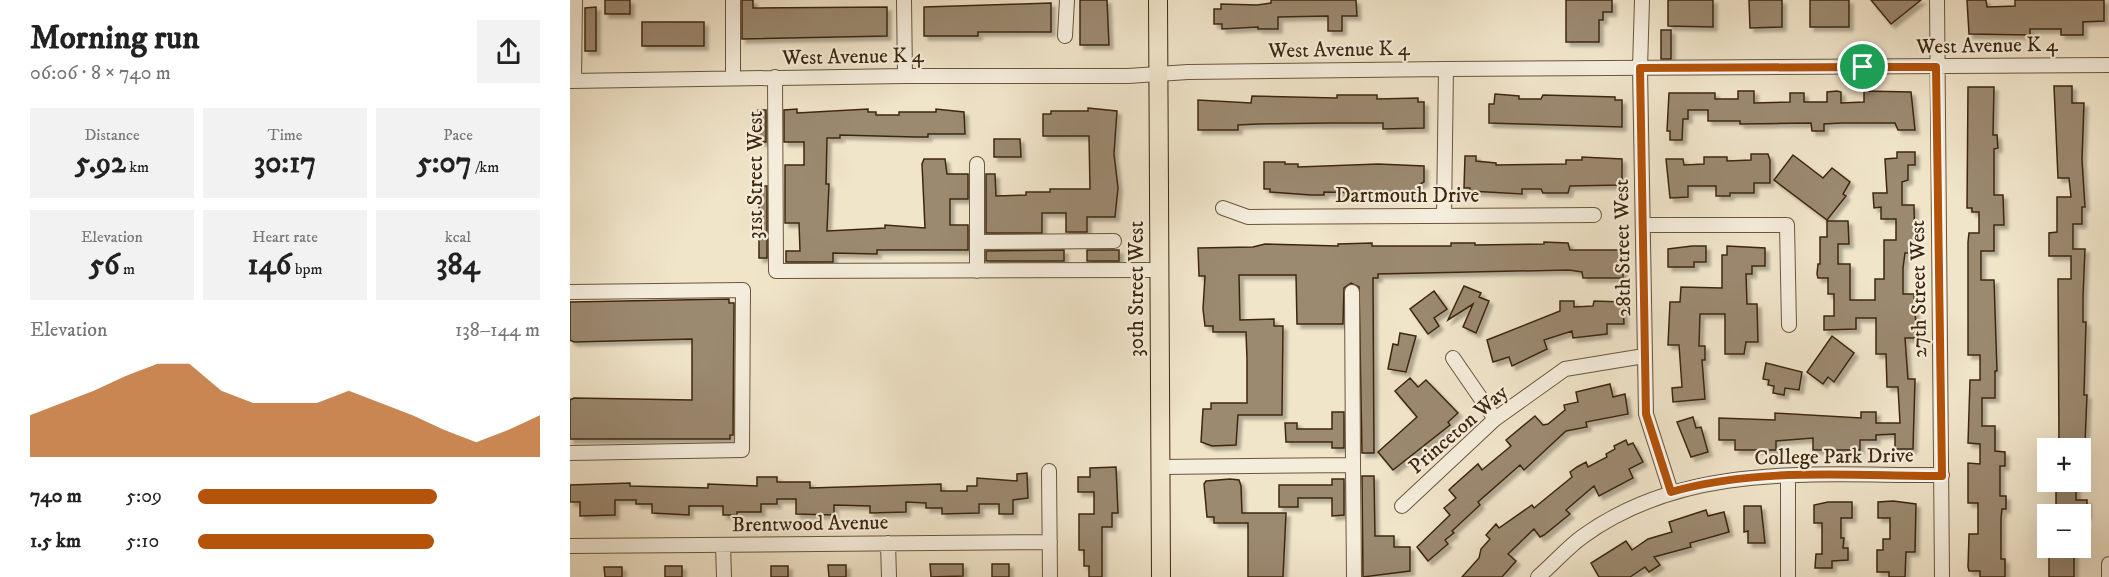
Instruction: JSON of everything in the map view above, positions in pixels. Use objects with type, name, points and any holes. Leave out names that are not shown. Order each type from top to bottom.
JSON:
[{"type":"main road","name":"30th Street West","points":[[1158,0],[1161,577]]},
{"type":"street","points":[[572,81],[575,0]]},
{"type":"street","points":[[733,0],[733,78]]},
{"type":"street","points":[[904,0],[905,76]]},
{"type":"street","points":[[1065,36],[1067,0]]},
{"type":"street","name":"28th Street West","points":[[1642,0],[1640,68],[1646,414],[1671,492]]},
{"type":"street","name":"27th Street West","points":[[1936,0],[1942,577]]},
{"type":"street","points":[[2109,64],[2109,75]]},
{"type":"street","name":"West Avenue K 4","points":[[572,81],[1446,69],[2109,64]]},
{"type":"street","points":[[1444,216],[1446,69]]},
{"type":"street","name":"31st Street West","points":[[775,77],[776,271],[977,270]]},
{"type":"street","points":[[977,164],[977,270],[1158,270]]},
{"type":"street","name":"Dartmouth Drive","points":[[1222,208],[1248,217],[1594,215]]},
{"type":"street","points":[[1643,225],[1787,225],[1789,324]]},
{"type":"street","points":[[977,242],[1114,241]]},
{"type":"street","points":[[570,292],[743,290],[742,450],[570,453]]},
{"type":"street","points":[[1353,292],[1354,577]]},
{"type":"street","name":"Princeton Way","points":[[1402,506],[1495,418],[1565,369],[1644,356]]},
{"type":"street","points":[[1453,358],[1495,418]]},
{"type":"street","points":[[1160,467],[1353,465]]},
{"type":"street","points":[[1049,471],[1050,577]]},
{"type":"street","points":[[1788,476],[1788,577]]},
{"type":"street","name":"College Park Drive","points":[[1539,577],[1582,537],[1636,506],[1671,492],[1711,482],[1753,477],[1942,476]]},
{"type":"street","name":"Brentwood Avenue","points":[[570,546],[1050,542]]},
{"type":"street","points":[[888,543],[888,577]]},
{"type":"street","points":[[723,545],[724,577]]},
{"type":"street","points":[[2109,564],[2109,577]]},
{"type":"building","points":[[605,0],[630,0],[630,14],[605,14]]},
{"type":"building","points":[[742,0],[753,0],[753,8],[887,7],[887,36],[742,39]]},
{"type":"building","points":[[1080,0],[1107,0],[1109,45],[1080,45]]},
{"type":"building","points":[[1271,0],[1356,0],[1357,16],[1342,16],[1342,31],[1328,31],[1328,16],[1278,17],[1278,29],[1258,29],[1258,27],[1222,29],[1222,24],[1214,24],[1214,9],[1221,9],[1221,4],[1257,5],[1271,3]]},
{"type":"building","points":[[1566,0],[1612,0],[1612,12],[1603,12],[1603,20],[1599,20],[1599,42],[1566,42]]},
{"type":"building","points":[[1668,0],[1713,0],[1713,27],[1668,26]]},
{"type":"building","points":[[1749,0],[1782,0],[1782,27],[1750,28]]},
{"type":"building","points":[[1810,0],[1849,0],[1849,27],[1810,27]]},
{"type":"building","points":[[1871,0],[1921,0],[1891,24]]},
{"type":"building","points":[[1967,0],[1986,0],[1987,7],[2015,6],[2015,0],[2104,0],[2104,21],[2083,22],[2083,35],[2061,35],[2061,29],[2030,29],[2030,35],[1969,34]]},
{"type":"building","points":[[1051,3],[1051,32],[978,32],[978,36],[924,36],[924,7]]},
{"type":"building","points":[[596,7],[596,51],[585,51],[585,8]]},
{"type":"building","points":[[642,22],[704,22],[704,46],[642,46]]},
{"type":"building","points":[[1661,30],[1671,30],[1671,59],[1661,59]]},
{"type":"building","points":[[2054,86],[2072,86],[2072,103],[2084,103],[2082,160],[2085,207],[2082,207],[2082,224],[2073,224],[2073,249],[2085,249],[2083,322],[2086,322],[2085,438],[2059,438],[2058,279],[2071,279],[2071,256],[2049,256],[2049,233],[2057,232],[2057,197],[2071,197],[2069,178],[2058,178]]},
{"type":"building","points":[[1968,87],[1994,87],[1993,135],[1997,135],[1998,148],[1994,149],[1994,195],[2003,195],[2004,225],[1994,225],[1994,251],[1981,251],[1981,280],[1994,280],[1997,371],[1995,371],[1995,398],[1982,398],[1982,426],[1995,426],[1995,451],[2005,452],[2005,466],[2000,466],[2000,496],[2006,496],[2006,509],[2002,509],[2001,518],[2001,559],[2005,559],[2005,577],[1980,577],[1980,571],[1969,571],[1968,567],[1969,534],[1978,534],[1978,503],[1968,503],[1968,463],[1980,464],[1980,444],[1968,443],[1970,380],[1980,380],[1980,355],[1968,355],[1968,242],[1969,233],[1979,233],[1979,212],[1972,212],[1972,208],[1967,208]]},
{"type":"building","points":[[1738,91],[1754,91],[1754,103],[1790,102],[1790,93],[1804,93],[1804,102],[1827,102],[1827,92],[1837,91],[1841,92],[1841,103],[1864,102],[1864,91],[1911,92],[1915,130],[1898,130],[1895,123],[1841,123],[1824,124],[1824,131],[1812,131],[1811,123],[1740,124],[1740,121],[1708,121],[1708,110],[1688,110],[1688,119],[1683,119],[1682,140],[1670,140],[1670,131],[1667,131],[1669,93],[1715,93],[1715,99],[1738,99]]},
{"type":"building","points":[[1495,94],[1519,96],[1519,99],[1541,99],[1543,95],[1615,97],[1615,100],[1622,100],[1622,127],[1489,123],[1489,104],[1494,104]]},
{"type":"building","points":[[1337,95],[1377,95],[1377,99],[1418,98],[1418,102],[1424,102],[1424,128],[1383,129],[1383,123],[1331,123],[1238,125],[1238,130],[1198,130],[1198,100],[1251,103],[1252,96],[1337,98]]},
{"type":"building","points":[[1088,108],[1117,111],[1114,154],[1118,188],[1115,217],[1087,217],[1087,232],[1066,232],[1066,213],[1042,213],[1042,233],[986,233],[986,174],[995,174],[996,196],[1050,192],[1050,189],[1090,189],[1089,136],[1043,136],[1043,114],[1051,114],[1051,111],[1088,111]]},
{"type":"building","points":[[797,109],[797,113],[868,109],[868,112],[876,112],[876,115],[899,115],[899,112],[936,112],[936,109],[964,112],[965,134],[928,134],[928,137],[840,135],[840,138],[827,138],[826,184],[829,184],[827,231],[885,228],[885,225],[925,228],[922,164],[924,159],[945,159],[947,174],[968,174],[968,199],[950,199],[950,225],[968,225],[968,250],[877,250],[877,254],[833,253],[833,262],[786,262],[786,251],[800,251],[799,223],[785,223],[785,165],[804,165],[804,142],[784,142],[784,110]]},
{"type":"building","points":[[758,110],[766,110],[766,142],[758,142]]},
{"type":"building","points":[[994,139],[1020,139],[1021,157],[994,157]]},
{"type":"building","points":[[1897,152],[1915,152],[1915,165],[1908,165],[1908,180],[1902,182],[1902,205],[1914,205],[1915,253],[1905,253],[1903,268],[1903,294],[1914,294],[1916,325],[1916,338],[1905,338],[1908,379],[1915,379],[1913,449],[1895,449],[1895,434],[1876,435],[1876,440],[1860,440],[1860,450],[1813,450],[1813,438],[1776,441],[1776,450],[1735,450],[1735,440],[1719,440],[1719,418],[1775,420],[1775,413],[1861,418],[1861,412],[1876,412],[1876,423],[1900,423],[1898,387],[1887,387],[1886,354],[1876,354],[1876,318],[1856,318],[1856,329],[1824,330],[1824,316],[1834,316],[1834,294],[1828,294],[1828,278],[1818,278],[1817,274],[1818,264],[1820,264],[1820,237],[1827,237],[1827,221],[1848,221],[1849,244],[1838,244],[1838,264],[1850,264],[1850,300],[1875,300],[1875,279],[1884,279],[1884,240],[1896,240],[1896,219],[1881,219],[1881,207],[1874,208],[1873,193],[1887,193],[1885,159],[1897,158]]},
{"type":"building","points":[[1751,154],[1768,154],[1770,160],[1770,183],[1754,183],[1754,193],[1730,193],[1730,196],[1716,196],[1716,186],[1688,186],[1688,197],[1670,198],[1666,159],[1683,159],[1684,165],[1704,164],[1704,157],[1727,157],[1727,161],[1751,160]]},
{"type":"building","points":[[1793,155],[1823,178],[1832,168],[1850,182],[1843,194],[1846,196],[1827,220],[1774,180]]},
{"type":"building","points":[[1465,156],[1476,156],[1476,161],[1496,163],[1496,165],[1566,164],[1566,160],[1582,160],[1582,157],[1622,159],[1622,185],[1570,186],[1568,193],[1543,193],[1541,189],[1522,189],[1522,194],[1470,191],[1470,188],[1464,188]]},
{"type":"building","points":[[1264,162],[1285,162],[1285,164],[1298,164],[1298,167],[1378,164],[1424,166],[1424,182],[1418,185],[1417,194],[1324,192],[1324,195],[1311,195],[1270,192],[1270,189],[1264,189]]},
{"type":"building","points":[[759,186],[767,186],[767,258],[759,258]]},
{"type":"building","points":[[1544,242],[1568,243],[1570,250],[1623,250],[1623,278],[1583,278],[1582,272],[1569,270],[1378,274],[1378,278],[1373,278],[1374,453],[1362,453],[1359,287],[1351,283],[1344,288],[1343,324],[1297,324],[1296,275],[1239,275],[1240,320],[1274,319],[1274,326],[1283,326],[1282,415],[1238,415],[1236,445],[1212,446],[1201,442],[1203,409],[1211,409],[1211,403],[1247,403],[1247,359],[1246,332],[1213,332],[1213,326],[1205,326],[1203,309],[1205,276],[1199,276],[1198,248],[1253,247],[1265,244],[1338,246],[1338,244],[1372,243],[1372,246],[1451,246],[1451,243],[1475,243],[1475,245],[1544,244]]},
{"type":"building","points":[[1706,246],[1706,262],[1694,262],[1694,267],[1668,267],[1668,249]]},
{"type":"building","points":[[1727,246],[1765,248],[1765,266],[1752,266],[1752,274],[1746,274],[1747,304],[1757,304],[1758,342],[1746,342],[1744,354],[1725,354],[1725,314],[1700,314],[1699,346],[1705,346],[1705,360],[1702,360],[1705,399],[1673,402],[1672,388],[1682,387],[1679,345],[1668,345],[1670,302],[1680,302],[1681,287],[1722,288],[1722,255],[1727,255]]},
{"type":"building","points":[[1064,250],[1064,261],[986,261],[986,251]]},
{"type":"building","points":[[1087,250],[1119,250],[1119,261],[1087,261]]},
{"type":"building","points":[[1464,286],[1481,293],[1479,297],[1489,301],[1476,333],[1463,327],[1473,304],[1448,320]]},
{"type":"building","points":[[1434,291],[1447,309],[1434,318],[1439,326],[1428,334],[1410,309]]},
{"type":"building","points":[[729,299],[729,303],[734,303],[733,435],[730,435],[730,439],[570,439],[570,400],[574,398],[692,400],[692,339],[574,342],[570,340],[570,302]]},
{"type":"building","points":[[1560,301],[1574,301],[1574,307],[1593,306],[1594,301],[1623,302],[1624,324],[1607,324],[1607,334],[1573,338],[1572,331],[1544,340],[1547,349],[1512,366],[1509,357],[1493,362],[1487,340],[1560,311]]},
{"type":"building","points":[[1400,333],[1416,336],[1406,372],[1388,369],[1393,344],[1398,345]]},
{"type":"building","points":[[1832,336],[1854,353],[1834,382],[1828,377],[1823,384],[1807,372]]},
{"type":"building","points":[[1766,363],[1802,372],[1799,390],[1785,388],[1784,395],[1773,393],[1774,386],[1768,385],[1769,380],[1763,379]]},
{"type":"building","points":[[1410,378],[1418,387],[1426,380],[1458,413],[1448,422],[1450,425],[1393,470],[1378,452],[1417,417],[1395,391]]},
{"type":"building","points":[[1610,384],[1613,397],[1625,394],[1628,414],[1586,422],[1587,427],[1566,431],[1524,470],[1520,465],[1478,502],[1480,505],[1445,540],[1448,544],[1428,561],[1417,547],[1450,515],[1444,508],[1456,498],[1449,490],[1452,487],[1478,464],[1482,470],[1511,446],[1506,440],[1535,416],[1543,425],[1548,424],[1565,410],[1564,405],[1578,402],[1576,392]]},
{"type":"building","points":[[1332,412],[1344,412],[1344,448],[1332,448],[1332,442],[1286,442],[1285,423],[1297,423],[1297,429],[1332,429]]},
{"type":"building","points":[[1693,417],[1696,428],[1701,427],[1708,452],[1691,457],[1677,422]]},
{"type":"building","points":[[1626,440],[1628,445],[1633,443],[1643,462],[1629,469],[1633,478],[1599,496],[1594,486],[1566,510],[1570,514],[1544,535],[1540,537],[1534,529],[1508,554],[1516,561],[1502,577],[1462,577],[1479,558],[1481,549],[1490,539],[1486,535],[1496,524],[1499,528],[1532,505],[1534,508],[1572,477],[1570,472],[1586,462],[1588,467],[1607,457],[1606,454],[1615,449],[1614,446]]},
{"type":"building","points":[[1116,467],[1118,513],[1112,513],[1112,527],[1102,527],[1102,577],[1089,577],[1089,566],[1084,566],[1084,550],[1079,550],[1079,514],[1094,514],[1094,492],[1078,492],[1078,477],[1090,477],[1090,468]]},
{"type":"building","points":[[1027,473],[1028,498],[1013,500],[1013,514],[999,514],[999,504],[979,504],[979,513],[942,514],[942,508],[926,508],[926,503],[906,502],[906,512],[870,513],[870,506],[834,505],[834,515],[796,514],[796,499],[777,499],[777,504],[761,504],[761,512],[737,512],[737,515],[723,515],[723,506],[689,506],[689,515],[652,513],[652,504],[636,504],[636,500],[615,500],[615,515],[580,516],[580,502],[570,502],[570,485],[630,483],[630,486],[708,488],[708,484],[757,486],[757,477],[777,477],[777,482],[810,482],[810,488],[941,484],[941,491],[967,491],[967,486],[977,486],[977,478],[1017,481],[1017,474]]},
{"type":"building","points":[[1362,476],[1374,476],[1375,536],[1394,536],[1394,547],[1410,547],[1410,571],[1363,577]]},
{"type":"building","points":[[1332,479],[1344,479],[1344,515],[1332,516],[1332,498],[1298,498],[1298,507],[1279,507],[1279,485],[1332,485]]},
{"type":"building","points":[[1239,480],[1242,513],[1286,513],[1283,577],[1248,577],[1248,523],[1214,523],[1214,517],[1207,517],[1204,484],[1206,481]]},
{"type":"building","points":[[2056,492],[2076,492],[2076,500],[2087,500],[2087,504],[2056,504]]},
{"type":"building","points":[[1828,502],[1852,502],[1852,518],[1841,518],[1841,538],[1844,538],[1843,548],[1848,548],[1848,560],[1832,561],[1832,568],[1815,568],[1816,554],[1822,554],[1822,523],[1814,523],[1814,505]]},
{"type":"building","points":[[1878,502],[1916,504],[1915,552],[1906,552],[1905,577],[1889,577],[1889,572],[1877,572],[1877,550],[1883,550],[1883,539],[1890,539],[1890,518],[1878,518]]},
{"type":"building","points":[[1744,506],[1761,506],[1765,543],[1748,543],[1748,531],[1744,532]]},
{"type":"building","points":[[1706,510],[1708,516],[1724,512],[1729,532],[1690,543],[1691,547],[1654,557],[1660,565],[1649,572],[1645,567],[1630,577],[1599,577],[1591,563],[1626,541],[1632,550],[1648,539],[1672,532],[1669,522]]},
{"type":"building","points":[[2049,558],[2074,558],[2074,577],[2049,577]]},
{"type":"building","points":[[930,564],[963,564],[963,576],[931,577]]},
{"type":"building","points":[[992,564],[1009,564],[1009,577],[992,577]]},
{"type":"building","points":[[828,565],[846,565],[846,577],[829,577]]},
{"type":"building","points":[[665,566],[682,566],[682,577],[665,577]]},
{"type":"building","points":[[771,566],[788,566],[788,577],[771,577]]},
{"type":"building","points":[[604,567],[622,567],[622,577],[605,577]]},
{"type":"route","points":[[1863,67],[1936,67],[1942,476],[1753,477],[1700,484],[1671,492],[1646,414],[1640,68],[1863,67]]}]
